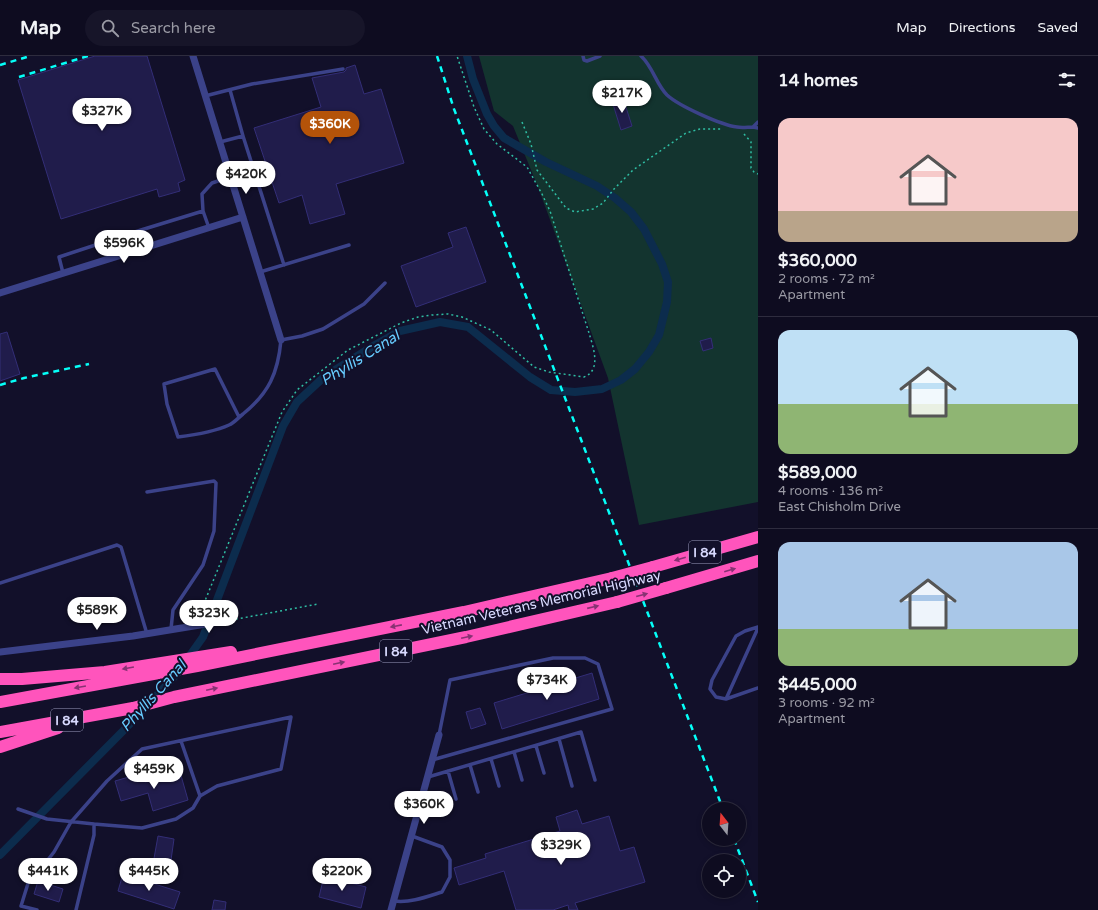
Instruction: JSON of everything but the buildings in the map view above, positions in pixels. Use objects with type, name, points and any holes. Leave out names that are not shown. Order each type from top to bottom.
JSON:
[{"type":"highway","name":"Vietnam Veterans Memorial Highway","points":[[328,639],[464,612],[612,578],[758,537]]},
{"type":"highway","name":"Vietnam Veterans Memorial Highway","points":[[0,732],[133,708],[174,697],[466,637],[617,602],[758,562]]},
{"type":"highway","points":[[0,679],[22,679],[106,672],[208,654],[328,639]]},
{"type":"highway","name":"I 84","points":[[0,702],[197,666],[328,639]]},
{"type":"highway","points":[[0,747],[38,734],[133,708]]},
{"type":"street","points":[[193,56],[281,340]]},
{"type":"street","points":[[0,293],[243,217]]},
{"type":"street","points":[[0,652],[147,634],[218,622]]},
{"type":"street","points":[[391,910],[439,735]]},
{"type":"lane","points":[[583,56],[584,60],[587,61],[600,56]]},
{"type":"lane","points":[[641,56],[651,68],[667,94],[682,106],[722,123],[737,127],[758,128]]},
{"type":"lane","points":[[206,96],[259,83],[343,69]]},
{"type":"lane","points":[[230,90],[284,265]]},
{"type":"lane","points":[[753,127],[758,122]]},
{"type":"lane","points":[[220,142],[243,136]]},
{"type":"lane","points":[[209,228],[203,211],[202,194],[212,183],[230,177]]},
{"type":"lane","points":[[63,273],[59,257],[203,211]]},
{"type":"lane","points":[[141,230],[146,248]]},
{"type":"lane","points":[[260,272],[349,245]]},
{"type":"lane","points":[[239,417],[215,369],[164,384],[167,404],[178,437],[194,435],[229,425],[257,403],[269,386],[279,358],[281,340],[323,330],[364,304],[385,283]]},
{"type":"lane","points":[[147,492],[214,481],[216,482],[214,531],[203,565],[173,610],[171,630]]},
{"type":"lane","points":[[0,583],[117,544],[121,547],[147,634]]},
{"type":"lane","points":[[726,699],[758,627]]},
{"type":"lane","points":[[758,627],[745,631],[736,636],[712,680],[710,689],[716,696],[726,699],[758,688]]},
{"type":"lane","points":[[432,760],[612,709],[598,664],[585,658],[553,658],[450,680],[439,735]]},
{"type":"lane","points":[[18,809],[47,819],[71,822],[142,828],[176,819],[193,808],[200,796],[217,786],[281,769],[291,717],[142,749],[107,781],[71,822],[54,852],[43,866],[30,877],[21,906],[37,910]]},
{"type":"lane","points":[[427,777],[581,732],[595,780]]},
{"type":"lane","points":[[559,739],[572,786]]},
{"type":"lane","points":[[181,741],[200,796]]},
{"type":"lane","points":[[536,746],[544,773]]},
{"type":"lane","points":[[514,752],[522,780]]},
{"type":"lane","points":[[491,759],[499,786]]},
{"type":"lane","points":[[470,765],[478,792]]},
{"type":"lane","points":[[448,772],[456,799]]},
{"type":"lane","points":[[76,910],[94,835],[94,824]]},
{"type":"lane","points":[[394,901],[402,902],[418,900],[442,892],[450,878],[450,860],[442,847],[412,836]]},
{"type":"path","points":[[195,627],[282,412],[297,390],[348,350],[376,335],[418,317],[448,314],[462,317],[491,330],[534,367],[549,372],[584,377],[589,375],[595,364],[589,333],[550,211],[527,167],[497,144],[484,129],[474,107],[457,56]]},
{"type":"path","points":[[522,122],[531,144],[537,170],[566,208],[575,212],[593,209],[603,203],[614,189],[633,170],[686,133],[700,129],[723,130]]},
{"type":"path","points":[[743,133],[751,142],[751,168],[758,174]]},
{"type":"path","points":[[218,622],[318,604]]},
{"type":"green space","points":[[479,56],[758,56],[758,502],[639,525],[608,378],[538,187],[513,126],[494,111]]},
{"type":"waterway","name":"Phyllis Canal","points":[[0,855],[123,731],[176,675],[203,637],[283,426],[297,402],[324,377],[400,331],[440,322],[468,327],[530,377],[551,390],[575,392],[602,389],[621,380],[635,369],[649,352],[659,335],[667,302],[668,282],[662,264],[644,229],[631,212],[615,198],[597,186],[546,162],[504,138],[494,126],[487,114],[473,79],[467,56]]},
{"type":"railway","points":[[0,65],[30,56]]},
{"type":"railway","points":[[19,77],[88,56]]},
{"type":"railway","points":[[437,56],[454,109],[720,802]]},
{"type":"railway","points":[[0,385],[24,378],[89,364]]},
{"type":"railway","points":[[737,846],[758,902]]}]
